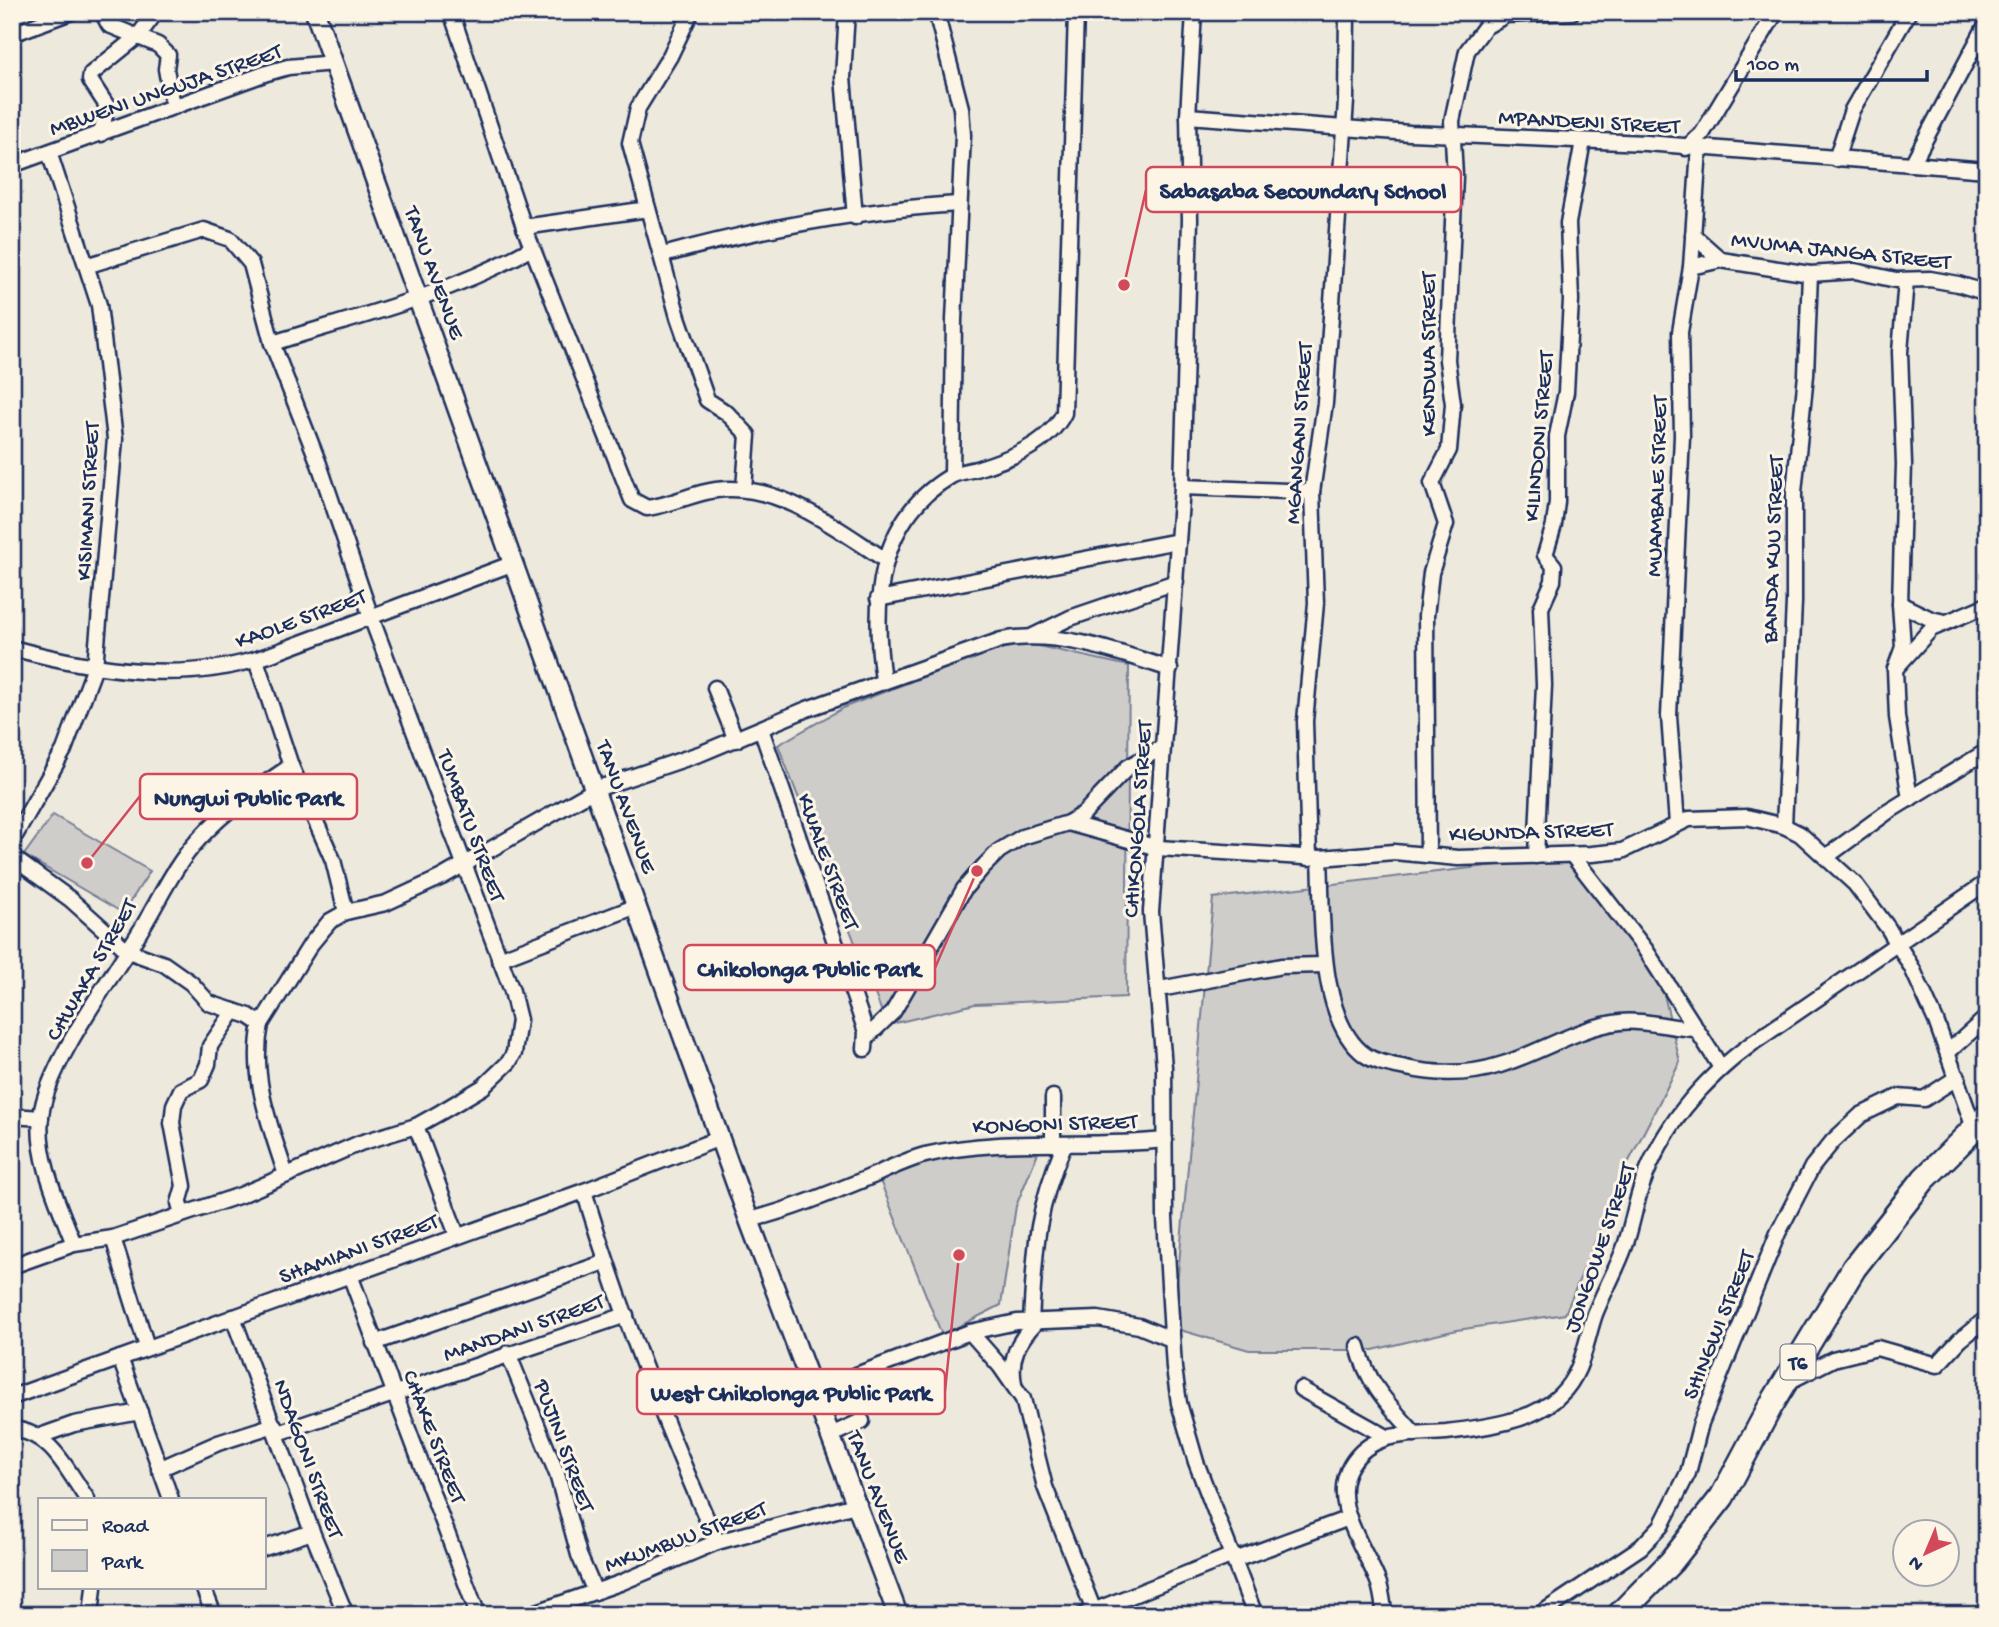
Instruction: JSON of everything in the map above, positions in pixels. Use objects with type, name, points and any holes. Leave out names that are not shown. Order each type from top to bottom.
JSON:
[{"type":"highway","name":"T6","points":[[1619,1615],[1671,1562],[1722,1497],[1854,1268],[1924,1180],[1980,1122]]},
{"type":"street","points":[[12,34],[71,12]]},
{"type":"street","points":[[102,12],[109,25],[158,45],[167,55],[166,69],[173,107]]},
{"type":"street","points":[[101,134],[107,106],[90,80],[90,75],[138,37],[156,12]]},
{"type":"street","name":"TANU AVENUE","points":[[315,12],[749,1220],[859,1504],[898,1615]]},
{"type":"street","points":[[451,12],[524,227],[632,500],[643,508],[716,490],[744,489],[766,494],[831,525],[884,559]]},
{"type":"street","points":[[691,12],[632,123],[630,143],[678,317],[707,400],[727,413],[748,435],[744,489]]},
{"type":"street","points":[[846,12],[843,77],[848,163],[855,217]]},
{"type":"street","points":[[936,12],[961,108],[964,135],[958,204],[952,475]]},
{"type":"street","points":[[883,680],[878,648],[878,599],[884,559],[901,526],[920,502],[952,475],[979,468],[1035,444],[1049,435],[1064,413],[1076,12]]},
{"type":"street","name":"CHIKONGOLA STREET","points":[[1194,12],[1188,116],[1190,220],[1182,487],[1158,848],[1151,912],[1160,989],[1165,1218],[1171,1339],[1179,1403],[1187,1433],[1255,1615]]},
{"type":"street","name":"MGANGANI STREET","points":[[1347,12],[1325,403],[1312,492],[1316,603],[1305,721],[1314,858],[1324,965],[1330,995],[1355,1045],[1377,1061],[1421,1072],[1446,1074],[1497,1066],[1550,1044],[1617,1022],[1634,1021],[1655,1026],[1694,1029]]},
{"type":"street","name":"KENDWA STREET","points":[[1428,855],[1426,617],[1431,573],[1446,524],[1432,484],[1449,450],[1453,404],[1447,360],[1455,176],[1452,121],[1464,62],[1475,38],[1485,27],[1506,15],[1572,12]]},
{"type":"street","points":[[1693,148],[1776,12]]},
{"type":"street","points":[[1836,159],[1852,110],[1909,12]]},
{"type":"street","points":[[1912,164],[1987,23]]},
{"type":"street","name":"MBWENI UNGUJA STREET","points":[[12,165],[288,68],[334,64]]},
{"type":"street","name":"MPANDENI STREET","points":[[1188,116],[1342,129],[1583,141],[1987,170]]},
{"type":"street","name":"KILINDONI STREET","points":[[1536,856],[1544,685],[1541,608],[1553,580],[1553,566],[1545,555],[1554,525],[1558,489],[1556,436],[1566,392],[1571,300],[1568,223],[1583,141]]},
{"type":"street","name":"MUAMBALE STREET","points":[[1677,824],[1669,716],[1682,436],[1680,332],[1691,267],[1693,148]]},
{"type":"street","name":"KISIMANI STREET","points":[[12,841],[64,750],[95,667],[115,439],[99,305],[89,265],[49,152]]},
{"type":"street","points":[[663,255],[711,242],[855,217],[958,204]]},
{"type":"street","points":[[524,227],[648,209]]},
{"type":"street","name":"TUMBATU STREET","points":[[12,1266],[74,1244],[113,1238],[241,1195],[360,1143],[416,1126],[483,1087],[504,1069],[514,1053],[519,1020],[512,991],[466,865],[370,617],[320,464],[272,343],[250,264],[240,248],[219,233],[204,230],[89,265]]},
{"type":"street","points":[[1693,235],[1721,260]]},
{"type":"street","points":[[272,343],[397,303],[420,299],[474,278],[532,248]]},
{"type":"street","name":"MVUMA JANGA STREET","points":[[1691,267],[1721,260],[1810,274],[1855,271],[1906,280],[1958,284],[1987,293]]},
{"type":"street","name":"BANDA KUU STREET","points":[[1784,826],[1794,602],[1794,492],[1806,375],[1810,274]]},
{"type":"street","points":[[1906,280],[1900,352],[1904,464],[1900,604],[1903,647],[1895,669],[1897,717],[1910,799]]},
{"type":"street","points":[[1182,487],[1312,492]]},
{"type":"street","points":[[878,599],[1178,541]]},
{"type":"street","name":"KAOLE STREET","points":[[12,648],[95,667],[188,671],[256,660],[513,563]]},
{"type":"street","points":[[286,1175],[260,1091],[256,1048],[261,1024],[330,921],[346,912],[386,903],[466,865],[596,789],[736,740],[883,680],[1001,640],[1032,636],[1070,618],[1176,582]]},
{"type":"street","points":[[1900,604],[1931,620],[1945,622]]},
{"type":"street","points":[[1895,669],[1922,636],[1945,622],[1987,605]]},
{"type":"street","points":[[1032,636],[1126,655],[1170,669]]},
{"type":"street","points":[[256,660],[291,766],[334,860],[346,912]]},
{"type":"street","points":[[715,688],[736,740]]},
{"type":"street","name":"KWALE STREET","points":[[761,729],[866,1044],[893,1012],[959,897],[983,867],[999,851],[1022,837],[1069,823]]},
{"type":"street","points":[[1069,823],[1094,804],[1128,766],[1163,747]]},
{"type":"street","points":[[1825,856],[1987,751]]},
{"type":"street","name":"CHWAKA STREET","points":[[74,1244],[43,1151],[41,1118],[52,1081],[104,986],[128,951],[173,871],[215,822],[291,766]]},
{"type":"street","points":[[240,802],[283,805],[313,814]]},
{"type":"street","name":"KIGUNDA STREET","points":[[1069,823],[1158,848],[1314,858],[1394,852],[1458,858],[1572,855],[1622,851],[1653,839],[1677,824],[1701,818],[1747,817],[1784,826],[1825,856],[1855,884],[1896,942],[1912,968],[1980,1122]]},
{"type":"street","points":[[1572,855],[1644,949],[1720,1066]]},
{"type":"street","points":[[12,858],[70,899],[128,951],[164,964],[191,984],[209,1003],[261,1024]]},
{"type":"street","name":"JONGOWE STREET","points":[[1385,1615],[1380,1586],[1349,1518],[1346,1482],[1350,1466],[1372,1443],[1387,1437],[1447,1432],[1512,1420],[1560,1396],[1582,1364],[1595,1315],[1626,1245],[1642,1185],[1657,1150],[1690,1100],[1720,1066],[1896,942],[1987,882]]},
{"type":"street","points":[[499,959],[637,906]]},
{"type":"street","points":[[1160,989],[1282,967],[1324,965]]},
{"type":"street","points":[[181,1214],[179,1203],[184,1186],[172,1123],[174,1105],[181,1090],[201,1080],[211,1046],[234,1012]]},
{"type":"street","points":[[1948,1052],[1987,1017]]},
{"type":"street","name":"SHINGWI STREET","points":[[1539,1615],[1641,1547],[1661,1526],[1688,1473],[1701,1423],[1778,1233],[1812,1167],[1832,1141],[1861,1115],[1898,1097],[1924,1099],[1958,1077]]},
{"type":"street","points":[[1015,1389],[1013,1358],[1034,1322],[1035,1242],[1040,1210],[1058,1145],[1053,1097]]},
{"type":"street","points":[[12,1116],[41,1118]]},
{"type":"street","points":[[416,1126],[457,1235]]},
{"type":"street","name":"SHAMIANI STREET","points":[[12,1398],[584,1191],[720,1138]]},
{"type":"street","name":"KONGONI STREET","points":[[749,1220],[776,1213],[923,1155],[968,1146],[1015,1143],[1119,1145],[1165,1140]]},
{"type":"street","points":[[584,1191],[626,1315],[717,1542]]},
{"type":"street","points":[[113,1238],[147,1348]]},
{"type":"street","points":[[374,1343],[606,1262]]},
{"type":"street","name":"CHAKE STREET","points":[[350,1275],[478,1615]]},
{"type":"street","name":"MANDANI STREET","points":[[159,1469],[208,1447],[396,1393],[626,1315]]},
{"type":"street","name":"NDAGONI STREET","points":[[233,1317],[312,1532],[346,1615]]},
{"type":"street","points":[[1785,1384],[1833,1359],[1877,1348],[1937,1365],[1960,1340],[1987,1318]]},
{"type":"street","points":[[814,1391],[970,1332],[1017,1322],[1098,1319],[1139,1326],[1171,1339]]},
{"type":"street","points":[[970,1332],[1015,1389],[1028,1415],[1045,1487],[1089,1613],[1349,1518]]},
{"type":"street","points":[[1358,1346],[1363,1367],[1373,1385],[1415,1434]]},
{"type":"street","name":"PUJINI STREET","points":[[508,1353],[557,1475],[579,1555],[595,1592]]},
{"type":"street","points":[[120,1358],[171,1498]]},
{"type":"street","points":[[1301,1389],[1387,1437]]},
{"type":"street","points":[[12,1429],[40,1436],[74,1424],[140,1412]]},
{"type":"street","points":[[831,1435],[862,1421]]},
{"type":"street","points":[[40,1436],[86,1498]]},
{"type":"street","name":"MKUMBUU STREET","points":[[528,1615],[595,1592],[717,1542],[859,1504]]},
{"type":"street","points":[[266,1547],[312,1532]]},
{"type":"street","points":[[91,1615],[94,1588]]},
{"type":"street","points":[[203,1588],[214,1615]]},
{"type":"green space","points":[[1016,641],[1129,666],[1126,997],[975,1004],[887,1025],[778,745],[845,707]]},
{"type":"green space","points":[[53,815],[150,871],[123,913],[24,855]]},
{"type":"green space","points":[[1567,857],[1662,986],[1680,1062],[1627,1165],[1565,1314],[1457,1330],[1373,1350],[1249,1350],[1173,1328],[1213,898]]},
{"type":"green space","points":[[1039,1150],[1016,1206],[1001,1305],[942,1335],[879,1178],[934,1157]]},
{"type":"place","name":"Sabasaba Secoundary School","points":[[1124,285]]},
{"type":"place","name":"Nungwi Public Park","points":[[87,863]]},
{"type":"place","name":"Chikolonga Public Park","points":[[977,871]]},
{"type":"place","name":"West Chikolonga Public Park","points":[[959,1255]]}]
